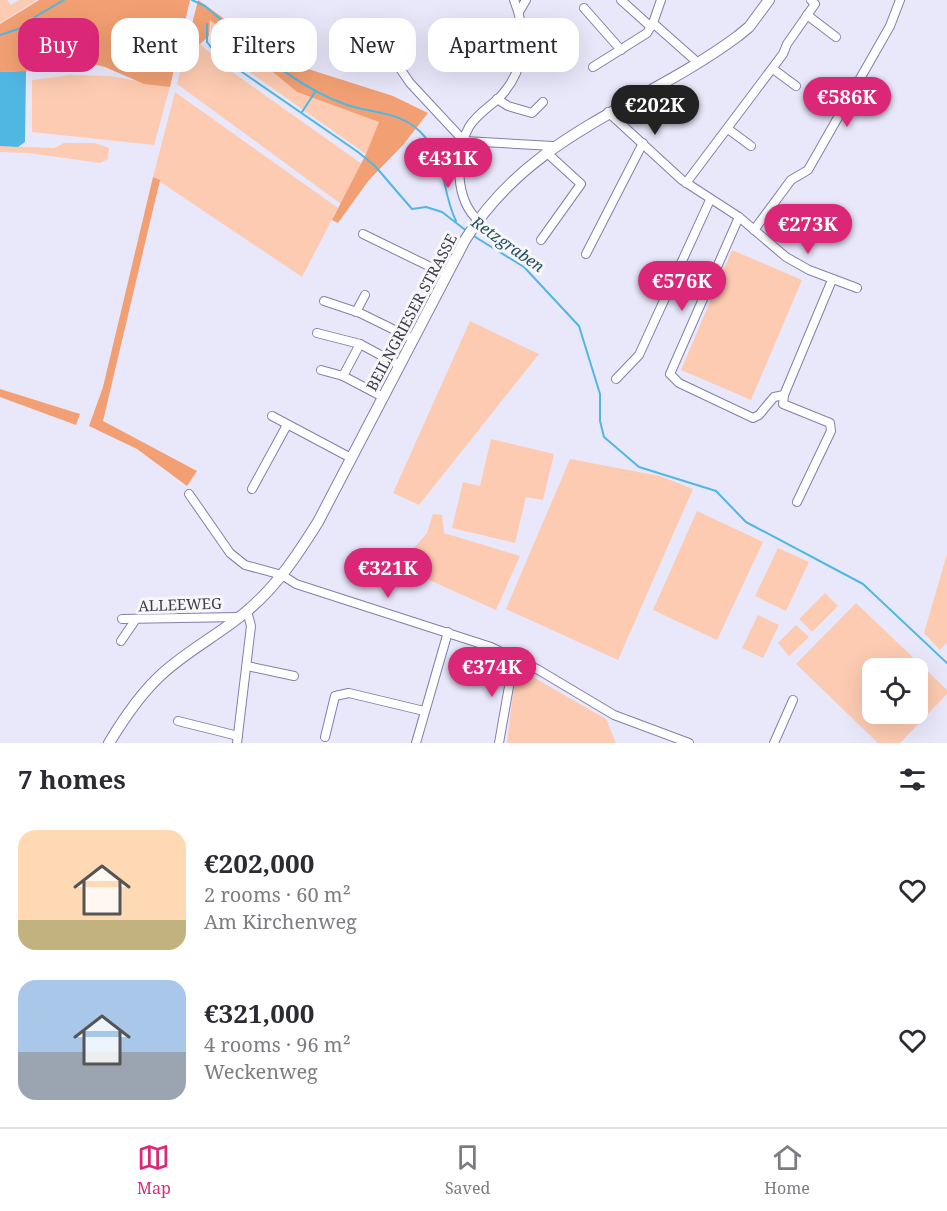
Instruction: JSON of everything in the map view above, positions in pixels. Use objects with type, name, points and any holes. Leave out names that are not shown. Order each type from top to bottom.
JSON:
[{"type":"main road","name":"BEILNGRIESER STRASSE","points":[[109,743],[142,695],[162,674],[243,614],[282,575],[318,522],[465,240],[476,224],[549,149],[738,36],[769,0]]},
{"type":"street","points":[[476,224],[461,195],[460,178],[464,141],[469,127],[498,99],[515,78],[520,66],[523,35],[519,12],[514,0]]},
{"type":"street","points":[[519,12],[526,0]]},
{"type":"street","points":[[621,0],[697,62]]},
{"type":"street","points":[[593,68],[647,33],[661,0]]},
{"type":"street","points":[[686,183],[773,69],[816,4],[811,0]]},
{"type":"street","points":[[754,230],[791,180],[808,170],[890,27],[900,0]]},
{"type":"street","points":[[584,8],[621,50]]},
{"type":"street","points":[[807,15],[836,37]]},
{"type":"street","points":[[773,69],[796,86]]},
{"type":"street","points":[[402,72],[464,141],[549,149],[581,184],[541,240]]},
{"type":"street","points":[[498,99],[508,106],[532,113],[543,102]]},
{"type":"street","points":[[608,112],[686,183],[739,217],[786,257],[832,280],[857,288]]},
{"type":"street","points":[[728,129],[751,146]]},
{"type":"street","points":[[586,254],[643,143]]},
{"type":"street","points":[[616,379],[639,355],[710,200]]},
{"type":"street","points":[[739,217],[671,369],[671,378],[753,418],[759,415],[774,397],[784,395]]},
{"type":"street","points":[[363,234],[447,275]]},
{"type":"street","points":[[797,502],[831,431],[830,423],[783,404],[784,395],[832,280]]},
{"type":"street","points":[[356,312],[365,295]]},
{"type":"street","points":[[324,302],[356,312],[413,339]]},
{"type":"street","points":[[317,333],[360,344],[399,365]]},
{"type":"street","points":[[343,376],[360,344]]},
{"type":"street","points":[[321,370],[343,376],[383,397]]},
{"type":"street","points":[[272,417],[351,458]]},
{"type":"street","points":[[252,489],[287,425]]},
{"type":"street","points":[[189,494],[230,553],[245,565],[282,575],[296,584],[448,632],[514,658],[614,715],[689,743]]},
{"type":"street","points":[[178,722],[237,739],[252,626],[243,614]]},
{"type":"street","name":"ALLEEWEG","points":[[122,619],[243,614]]},
{"type":"street","points":[[121,641],[136,619]]},
{"type":"street","points":[[416,743],[448,632]]},
{"type":"street","points":[[499,743],[514,658]]},
{"type":"street","points":[[247,666],[294,676]]},
{"type":"street","points":[[325,738],[335,696],[349,693],[424,711]]},
{"type":"street","points":[[774,743],[793,700]]},
{"type":"shaded area","points":[[0,0],[7,0],[11,5],[19,0],[37,0],[0,23]]},
{"type":"shaded area","points":[[39,0],[190,0],[186,18],[111,18],[111,70],[99,66],[99,18],[18,18],[18,71],[0,72],[0,24]]},
{"type":"shaded area","points":[[198,0],[223,18],[211,18],[209,36],[199,44],[199,18],[194,18]]},
{"type":"shaded area","points":[[199,44],[211,53],[211,72],[233,72],[362,164],[341,204],[177,84],[180,72],[199,72]]},
{"type":"shaded area","points":[[116,72],[173,72],[170,87],[144,84]]},
{"type":"shaded area","points":[[249,72],[273,72],[297,92],[380,122],[366,154]]},
{"type":"shaded area","points":[[273,72],[317,72],[393,96],[428,113],[403,145],[369,180],[338,223],[332,220],[366,154],[379,122],[297,92]]},
{"type":"shaded area","points":[[70,75],[110,76],[170,87],[154,145],[32,132],[32,80]]},
{"type":"shaded area","points":[[175,92],[338,208],[302,277],[153,177]]},
{"type":"shaded area","points":[[64,143],[95,143],[109,148],[108,159],[100,163],[29,153],[0,152],[0,146],[54,148]]},
{"type":"shaded area","points":[[153,177],[160,180],[103,421],[197,471],[187,486],[137,449],[89,426],[103,387]]},
{"type":"shaded area","points":[[732,250],[802,280],[751,400],[681,370]]},
{"type":"shaded area","points":[[470,321],[539,354],[419,505],[393,493]]},
{"type":"shaded area","points":[[0,389],[80,414],[76,425],[0,397]]},
{"type":"shaded area","points":[[491,439],[554,454],[543,500],[526,497],[515,543],[452,528],[463,482],[480,486]]},
{"type":"shaded area","points":[[570,459],[660,476],[693,489],[618,660],[506,609]]},
{"type":"shaded area","points":[[697,511],[763,542],[717,640],[653,610]]},
{"type":"shaded area","points":[[433,514],[442,515],[444,533],[520,556],[496,610],[398,566],[427,533]]},
{"type":"shaded area","points":[[778,548],[809,562],[786,611],[755,596]]},
{"type":"shaded area","points":[[947,554],[947,643],[940,650],[924,633]]},
{"type":"shaded area","points":[[825,593],[838,606],[812,632],[799,619]]},
{"type":"shaded area","points":[[856,603],[914,658],[862,658],[862,724],[918,724],[900,743],[878,743],[796,664]]},
{"type":"shaded area","points":[[758,615],[779,625],[763,658],[742,648]]},
{"type":"shaded area","points":[[796,625],[809,637],[789,656],[778,643]]},
{"type":"shaded area","points":[[519,669],[606,719],[616,743],[507,743],[513,693]]},
{"type":"shaded area","points":[[928,672],[947,690],[947,694],[928,714]]},
{"type":"water","points":[[0,72],[26,72],[25,142],[18,147],[0,146]]},
{"type":"waterway","points":[[0,35],[30,25],[35,17],[64,0]]},
{"type":"waterway","points":[[192,0],[205,6],[255,49],[308,87],[347,105],[398,118],[417,129],[425,137],[437,158],[456,221]]},
{"type":"waterway","name":"Retzgraben","points":[[207,24],[207,42],[216,54],[358,152],[375,166],[412,209],[426,207],[442,212],[468,232]]},
{"type":"waterway","points":[[302,112],[315,92]]},
{"type":"waterway","name":"Retzgraben","points":[[472,235],[524,267],[579,326],[600,394],[600,421],[604,437],[639,467],[716,491],[746,522],[863,584],[947,663]]}]
